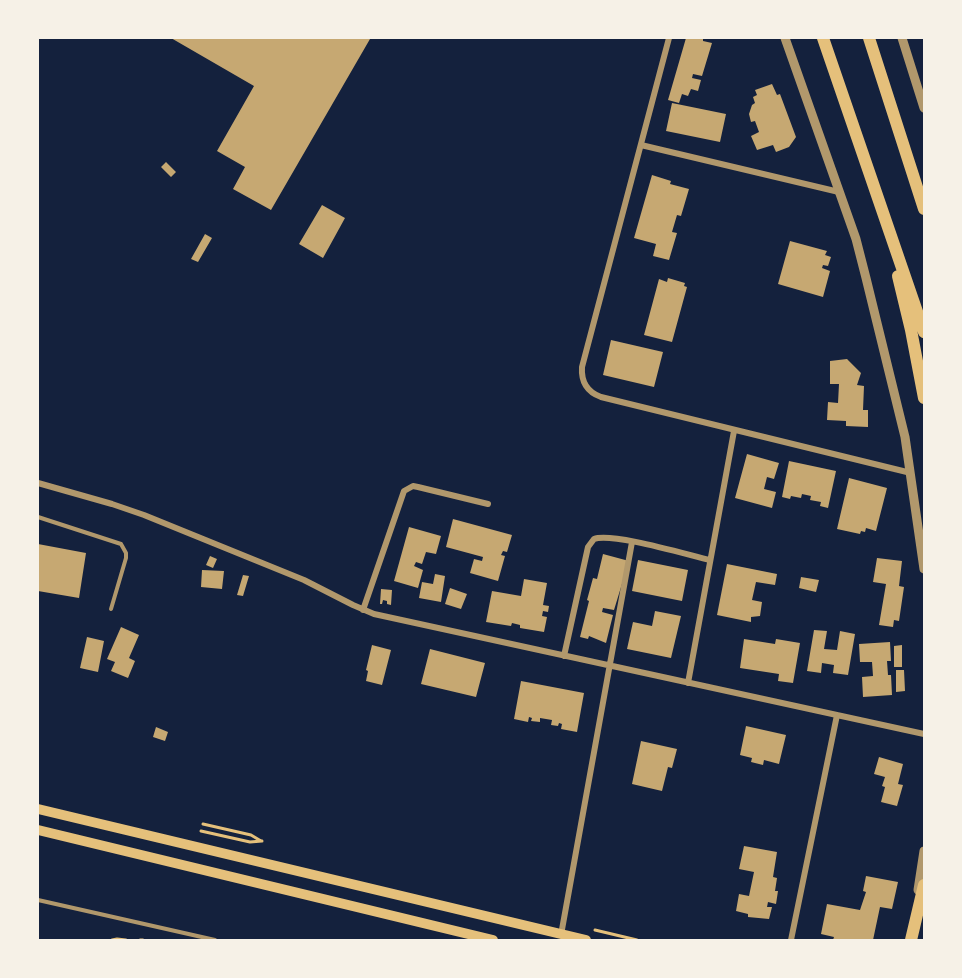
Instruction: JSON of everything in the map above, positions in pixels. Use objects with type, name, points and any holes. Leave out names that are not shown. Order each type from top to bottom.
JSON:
[{"type":"highway","points":[[823,38],[924,332]]},
{"type":"highway","points":[[869,38],[924,208]]},
{"type":"highway","points":[[877,196],[911,330],[924,398]]},
{"type":"highway","points":[[910,940],[924,885]]},
{"type":"main road","points":[[38,809],[586,940]]},
{"type":"main road","points":[[38,830],[493,940]]},
{"type":"street","points":[[669,38],[582,367],[583,380],[595,395],[911,473]]},
{"type":"street","points":[[785,38],[856,239],[901,417],[924,569]]},
{"type":"street","points":[[902,38],[924,108]]},
{"type":"street","points":[[641,145],[839,192]]},
{"type":"street","points":[[688,683],[734,431]]},
{"type":"street","points":[[38,483],[144,514],[304,580],[363,610],[924,734]]},
{"type":"street","points":[[363,610],[404,491],[418,487],[488,504]]},
{"type":"street","points":[[564,656],[590,542],[598,537],[632,542],[710,560]]},
{"type":"street","points":[[561,934],[632,542]]},
{"type":"street","points":[[791,940],[837,716]]},
{"type":"street","points":[[910,940],[924,851]]},
{"type":"lane","points":[[38,517],[117,542],[124,548],[126,558],[111,609]]},
{"type":"lane","points":[[38,900],[215,940]]},
{"type":"path","points":[[201,831],[250,842],[262,841],[251,835],[203,824]]},
{"type":"path","points":[[112,940],[126,940]]},
{"type":"building","points":[[171,38],[370,39],[271,210],[233,189],[245,167],[217,151],[254,86]]},
{"type":"building","points":[[686,38],[703,38],[703,41],[712,43],[702,76],[693,74],[692,78],[701,80],[698,91],[691,89],[688,96],[682,94],[679,103],[668,100]]},
{"type":"building","points":[[772,84],[777,95],[780,94],[796,137],[789,147],[776,152],[773,145],[757,150],[751,136],[759,132],[755,121],[751,122],[749,114],[755,103],[753,97],[757,95],[755,90]]},
{"type":"building","points":[[672,103],[726,114],[720,142],[666,131]]},
{"type":"building","points":[[166,162],[176,172],[171,177],[161,167]]},
{"type":"building","points":[[652,175],[671,181],[670,184],[689,189],[681,216],[677,215],[672,232],[677,233],[669,260],[653,256],[656,244],[634,238]]},
{"type":"building","points":[[322,205],[345,218],[323,258],[299,244]]},
{"type":"building","points":[[205,234],[212,238],[198,262],[191,259]]},
{"type":"building","points":[[790,241],[827,251],[825,255],[831,257],[828,266],[823,265],[822,268],[830,271],[823,297],[778,284]]},
{"type":"building","points":[[668,278],[685,283],[684,286],[687,287],[672,342],[644,335],[659,279],[667,282]]},
{"type":"building","points":[[611,340],[663,352],[654,387],[603,375]]},
{"type":"building","points":[[847,359],[861,373],[857,385],[864,386],[863,410],[868,410],[868,427],[846,426],[846,421],[827,420],[828,402],[838,403],[839,384],[830,384],[830,361]]},
{"type":"building","points":[[747,454],[779,463],[774,479],[767,477],[764,489],[776,492],[772,508],[735,498]]},
{"type":"building","points":[[789,461],[836,471],[828,508],[820,506],[821,502],[810,500],[811,496],[802,494],[801,498],[782,497]]},
{"type":"building","points":[[849,478],[887,488],[876,531],[866,528],[865,532],[861,531],[860,534],[837,529]]},
{"type":"building","points":[[453,519],[512,535],[507,552],[503,551],[501,555],[505,556],[498,581],[470,573],[474,559],[482,561],[483,557],[446,547]]},
{"type":"building","points":[[409,527],[441,536],[436,554],[426,552],[422,564],[416,562],[414,566],[423,570],[418,588],[394,581]]},
{"type":"building","points":[[38,544],[86,553],[79,598],[38,591]]},
{"type":"building","points":[[603,554],[629,561],[614,610],[603,608],[602,612],[613,615],[606,643],[589,636],[588,639],[580,637],[593,578],[597,579]]},
{"type":"building","points":[[210,556],[217,559],[213,568],[206,565]]},
{"type":"building","points":[[877,558],[902,561],[899,586],[904,587],[899,621],[894,620],[893,627],[879,625],[886,584],[873,582]]},
{"type":"building","points":[[638,560],[688,570],[682,601],[632,591]]},
{"type":"building","points":[[727,564],[777,574],[775,585],[756,582],[752,600],[762,602],[760,616],[751,617],[751,622],[717,615]]},
{"type":"building","points":[[202,570],[224,571],[222,589],[201,587]]},
{"type":"building","points":[[435,574],[445,576],[441,602],[419,598],[422,582],[433,584]]},
{"type":"building","points":[[243,575],[249,576],[243,596],[237,595]]},
{"type":"building","points":[[801,577],[819,580],[816,592],[799,588]]},
{"type":"building","points":[[524,579],[547,583],[543,605],[549,606],[548,612],[543,611],[542,616],[547,617],[544,632],[520,628],[520,625],[512,623],[511,626],[486,622],[492,591],[521,596]]},
{"type":"building","points":[[450,588],[467,594],[461,609],[445,604]]},
{"type":"building","points":[[381,589],[392,590],[391,605],[383,600],[380,604]]},
{"type":"building","points":[[655,611],[681,616],[671,658],[627,649],[633,622],[652,626]]},
{"type":"building","points":[[121,627],[139,635],[129,658],[135,661],[128,678],[111,671],[115,662],[107,659]]},
{"type":"building","points":[[814,630],[827,631],[824,649],[837,650],[840,631],[855,634],[848,675],[833,673],[834,665],[822,663],[821,673],[807,671]]},
{"type":"building","points":[[87,637],[104,641],[98,672],[80,668]]},
{"type":"building","points":[[744,639],[775,644],[776,639],[800,643],[793,683],[778,681],[779,674],[740,668]]},
{"type":"building","points":[[890,642],[891,661],[887,661],[888,675],[891,675],[892,695],[863,697],[862,677],[873,676],[872,662],[860,662],[859,644]]},
{"type":"building","points":[[372,645],[391,650],[382,685],[366,681],[368,671],[366,670]]},
{"type":"building","points":[[902,645],[902,667],[894,667],[894,646]]},
{"type":"building","points":[[430,649],[485,663],[476,697],[421,684]]},
{"type":"building","points":[[896,670],[904,670],[905,691],[896,692]]},
{"type":"building","points":[[521,681],[584,693],[577,732],[561,729],[562,724],[559,723],[558,726],[551,725],[552,720],[540,718],[540,722],[531,721],[532,718],[529,717],[528,722],[514,719]]},
{"type":"building","points":[[746,726],[786,735],[779,764],[764,760],[763,765],[751,762],[752,758],[740,755]]},
{"type":"building","points":[[156,727],[168,732],[165,741],[153,737]]},
{"type":"building","points":[[641,741],[677,749],[672,768],[668,767],[662,791],[632,784]]},
{"type":"building","points":[[879,757],[903,764],[898,784],[903,785],[897,806],[881,802],[885,777],[874,774]]},
{"type":"building","points":[[744,846],[777,852],[773,877],[777,878],[775,891],[778,891],[776,904],[768,902],[767,907],[772,907],[769,919],[748,917],[748,914],[736,911],[739,894],[749,896],[754,872],[739,869]]},
{"type":"building","points":[[866,876],[898,882],[892,909],[880,907],[873,940],[833,940],[834,937],[821,934],[827,904],[860,910],[866,892],[863,891]]}]
